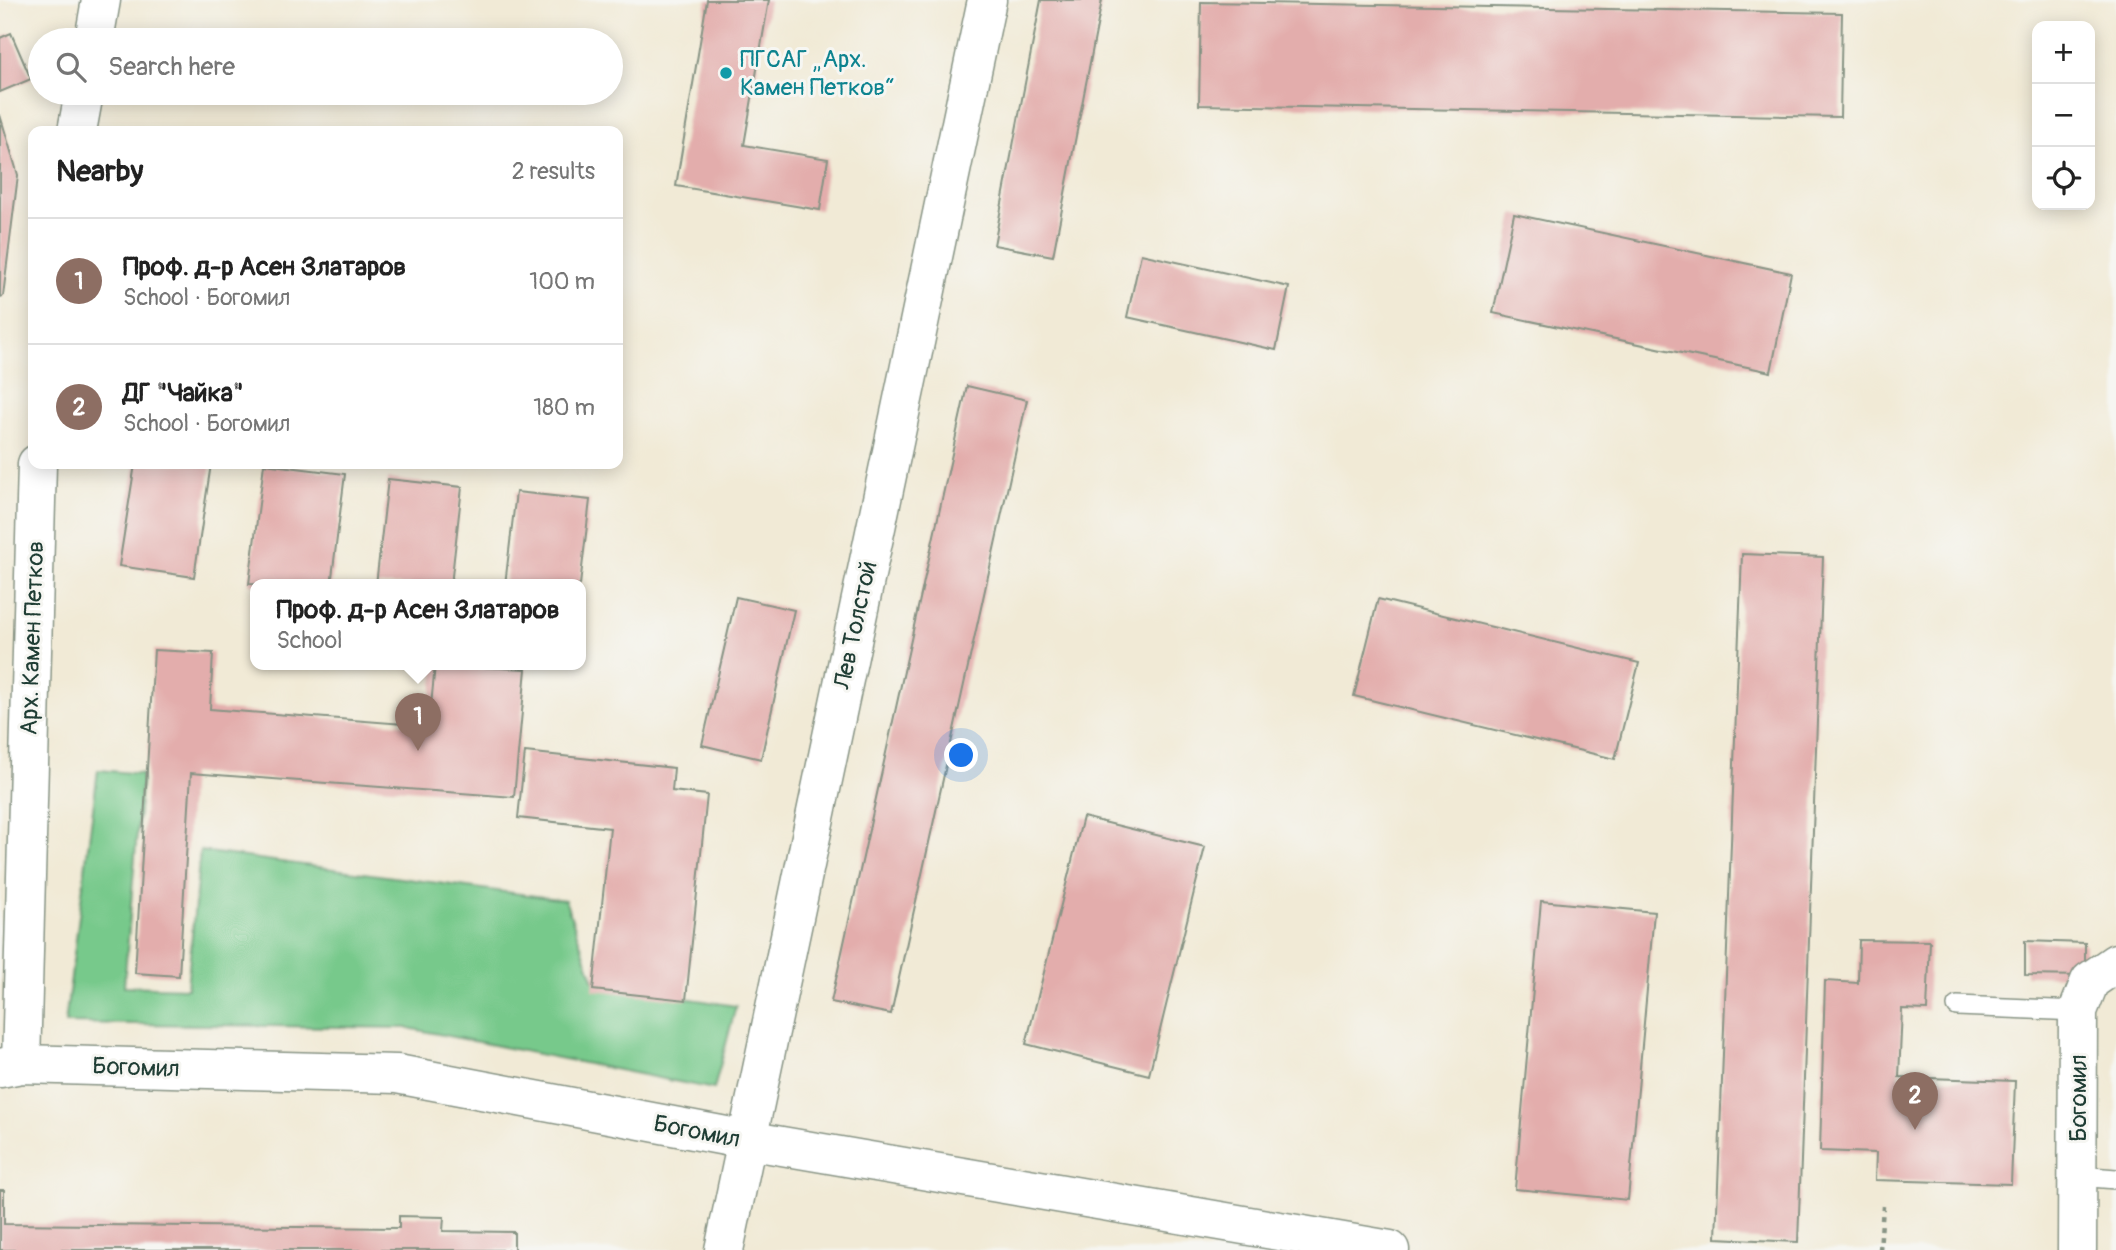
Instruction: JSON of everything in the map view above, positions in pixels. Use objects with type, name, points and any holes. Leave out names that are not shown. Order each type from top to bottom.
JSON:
[{"type":"street","points":[[96,28],[101,0]]},
{"type":"street","name":"Лев Толстой","points":[[724,1250],[987,0]]},
{"type":"street","points":[[78,126],[82,105]]},
{"type":"street","name":"Арх. Камен Петков","points":[[10,1066],[37,469]]},
{"type":"street","name":"Богомил","points":[[2077,1250],[2078,1011],[2090,981],[2116,963]]},
{"type":"street","name":"Богомил","points":[[10,1066],[397,1074],[747,1140],[1338,1245],[1390,1250]]},
{"type":"lane","points":[[1956,1006],[2078,1011]]},
{"type":"lane","points":[[2078,1175],[2116,1179]]},
{"type":"path","points":[[1880,1250],[1883,1206]]},
{"type":"green space","points":[[98,770],[142,774],[124,986],[187,988],[200,851],[565,900],[595,984],[736,1006],[714,1089],[408,1028],[65,1023]]},
{"type":"building","name":"ПГСАГ „Арх. Камен Петков“","points":[[707,0],[769,0],[744,145],[828,159],[820,210],[676,186]]},
{"type":"building","points":[[1041,0],[1102,0],[1053,256],[994,245]]},
{"type":"building","points":[[1201,2],[1842,13],[1840,117],[1199,105]]},
{"type":"building","points":[[11,33],[28,72],[28,80],[0,92],[0,38]]},
{"type":"building","points":[[0,115],[18,175],[3,296],[0,297]]},
{"type":"building","points":[[1514,214],[1791,273],[1771,372],[1493,313]]},
{"type":"building","points":[[1141,254],[1289,287],[1276,350],[1127,317]]},
{"type":"building","points":[[967,386],[1027,400],[891,1014],[831,1002]]},
{"type":"building","points":[[134,469],[210,469],[194,577],[119,566]]},
{"type":"building","points":[[263,469],[304,469],[345,474],[332,579],[250,579],[249,584]]},
{"type":"building","points":[[388,479],[462,487],[452,579],[377,579]]},
{"type":"building","points":[[516,492],[590,500],[581,579],[506,579]]},
{"type":"building","points":[[1742,554],[1823,557],[1798,1242],[1716,1238]]},
{"type":"building","points":[[736,597],[794,610],[761,759],[702,745]]},
{"type":"building","points":[[1378,599],[1639,663],[1615,759],[1354,696]]},
{"type":"building","points":[[154,650],[213,653],[210,709],[429,726],[435,670],[526,670],[514,797],[191,773],[179,976],[135,973]]},
{"type":"building","points":[[525,752],[674,768],[672,791],[707,795],[686,1000],[593,990],[610,828],[518,818]]},
{"type":"building","points":[[1083,817],[1205,847],[1149,1075],[1026,1044]]},
{"type":"building","points":[[1541,901],[1654,912],[1628,1200],[1515,1189]]},
{"type":"building","points":[[1859,940],[1930,941],[1927,1010],[1902,1009],[1899,1077],[2015,1081],[2011,1184],[1875,1180],[1876,1153],[1820,1151],[1825,981],[1858,983]]},
{"type":"building","points":[[2025,941],[2085,943],[2085,976],[2025,975]]},
{"type":"building","points":[[0,1190],[4,1190],[4,1224],[399,1228],[399,1216],[444,1217],[443,1231],[514,1232],[514,1250],[0,1250]]},
{"type":"place","name":"ПГСАГ „Арх. Камен Петков“","points":[[726,73]]},
{"type":"place","name":"Проф. д-р Асен Златаров","points":[[418,751]]},
{"type":"place","name":"ДГ \"Чайка\"","points":[[1915,1130]]}]
